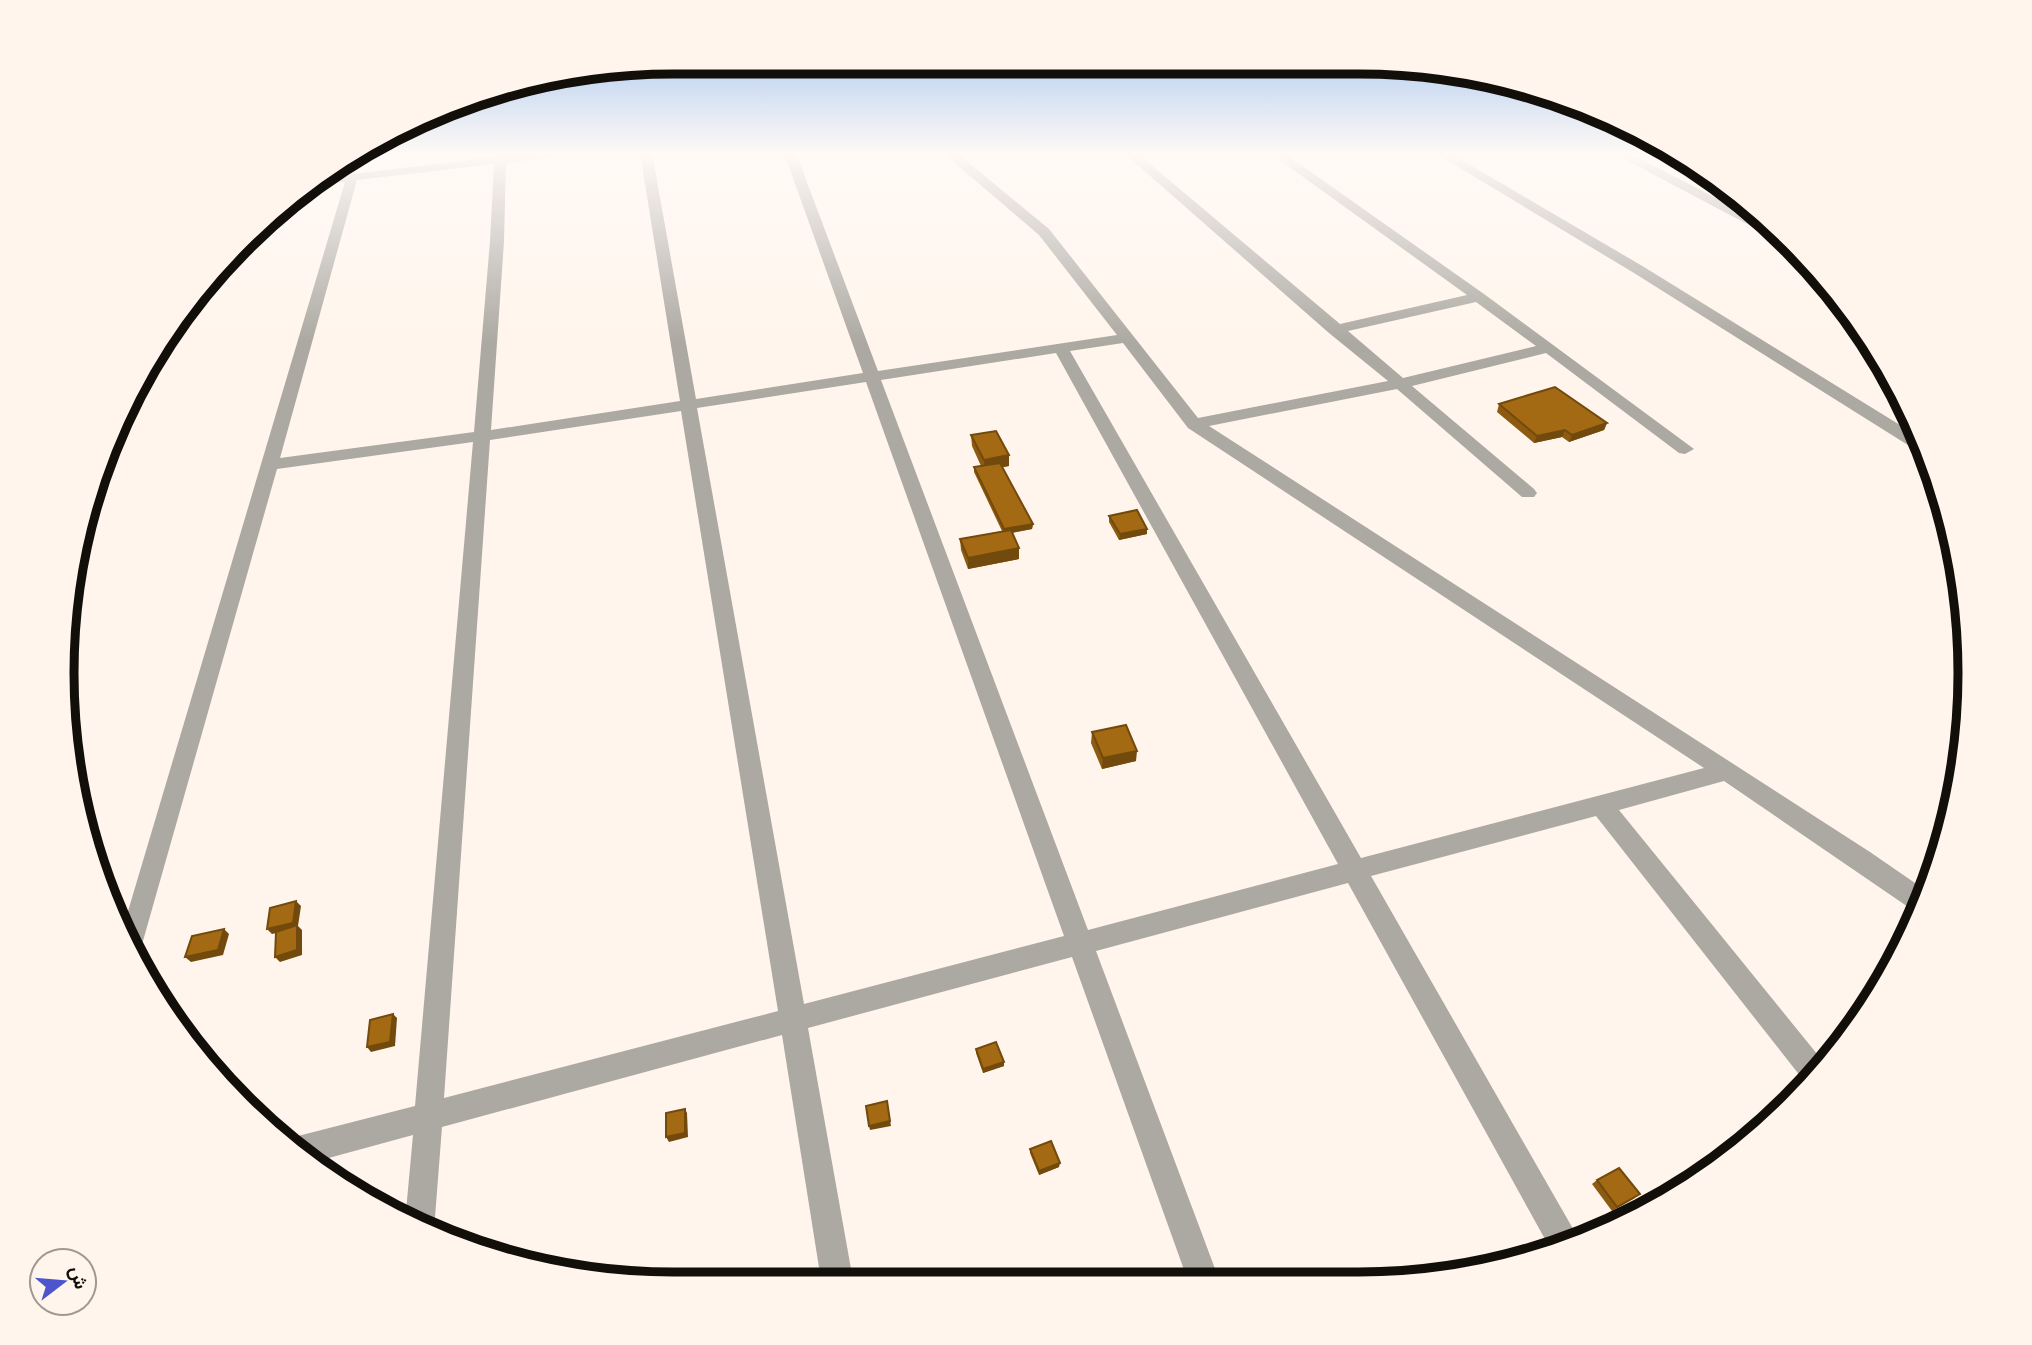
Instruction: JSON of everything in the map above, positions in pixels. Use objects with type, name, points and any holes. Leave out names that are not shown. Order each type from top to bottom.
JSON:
[{"type":"street","points":[[134,934],[341,216]]},
{"type":"street","points":[[421,1216],[498,216]]},
{"type":"street","points":[[657,216],[836,1272]]},
{"type":"street","points":[[813,216],[1200,1272]]},
{"type":"street","points":[[1024,216],[1044,232],[1195,424],[1861,859],[1915,897]]},
{"type":"street","points":[[1203,216],[1528,493]]},
{"type":"street","points":[[1364,216],[1685,449]]},
{"type":"street","points":[[1547,216],[1911,440]]},
{"type":"street","points":[[1335,330],[1479,297]]},
{"type":"street","points":[[270,465],[482,436],[1126,338]]},
{"type":"street","points":[[1061,348],[1560,1237]]},
{"type":"street","points":[[1195,424],[1399,384],[1549,348]]},
{"type":"street","points":[[308,1148],[1725,772]]},
{"type":"street","points":[[1601,805],[1810,1067]]},
{"type":"building","points":[[1555,387],[1607,423],[1572,435],[1565,430],[1537,436],[1499,404]]},
{"type":"building","points":[[996,431],[1009,455],[984,460],[971,435]]},
{"type":"building","points":[[1000,463],[1033,524],[1004,529],[974,467]]},
{"type":"building","points":[[1137,510],[1147,529],[1120,534],[1109,516]]},
{"type":"building","points":[[1011,530],[1019,548],[968,558],[960,539]]},
{"type":"building","points":[[1126,725],[1137,751],[1103,758],[1092,732]]},
{"type":"building","points":[[296,901],[293,923],[267,929],[270,908]]},
{"type":"building","points":[[297,925],[297,950],[275,957],[276,932]]},
{"type":"building","points":[[224,929],[218,950],[185,957],[192,936]]},
{"type":"building","points":[[393,1014],[390,1042],[367,1047],[370,1020]]},
{"type":"building","points":[[996,1042],[1004,1062],[983,1069],[976,1049]]},
{"type":"building","points":[[887,1101],[890,1121],[869,1126],[866,1106]]},
{"type":"building","points":[[685,1109],[685,1133],[666,1137],[666,1113]]},
{"type":"building","points":[[1051,1141],[1060,1163],[1039,1171],[1030,1149]]},
{"type":"building","points":[[1619,1168],[1640,1194],[1617,1207],[1597,1180]]}]
